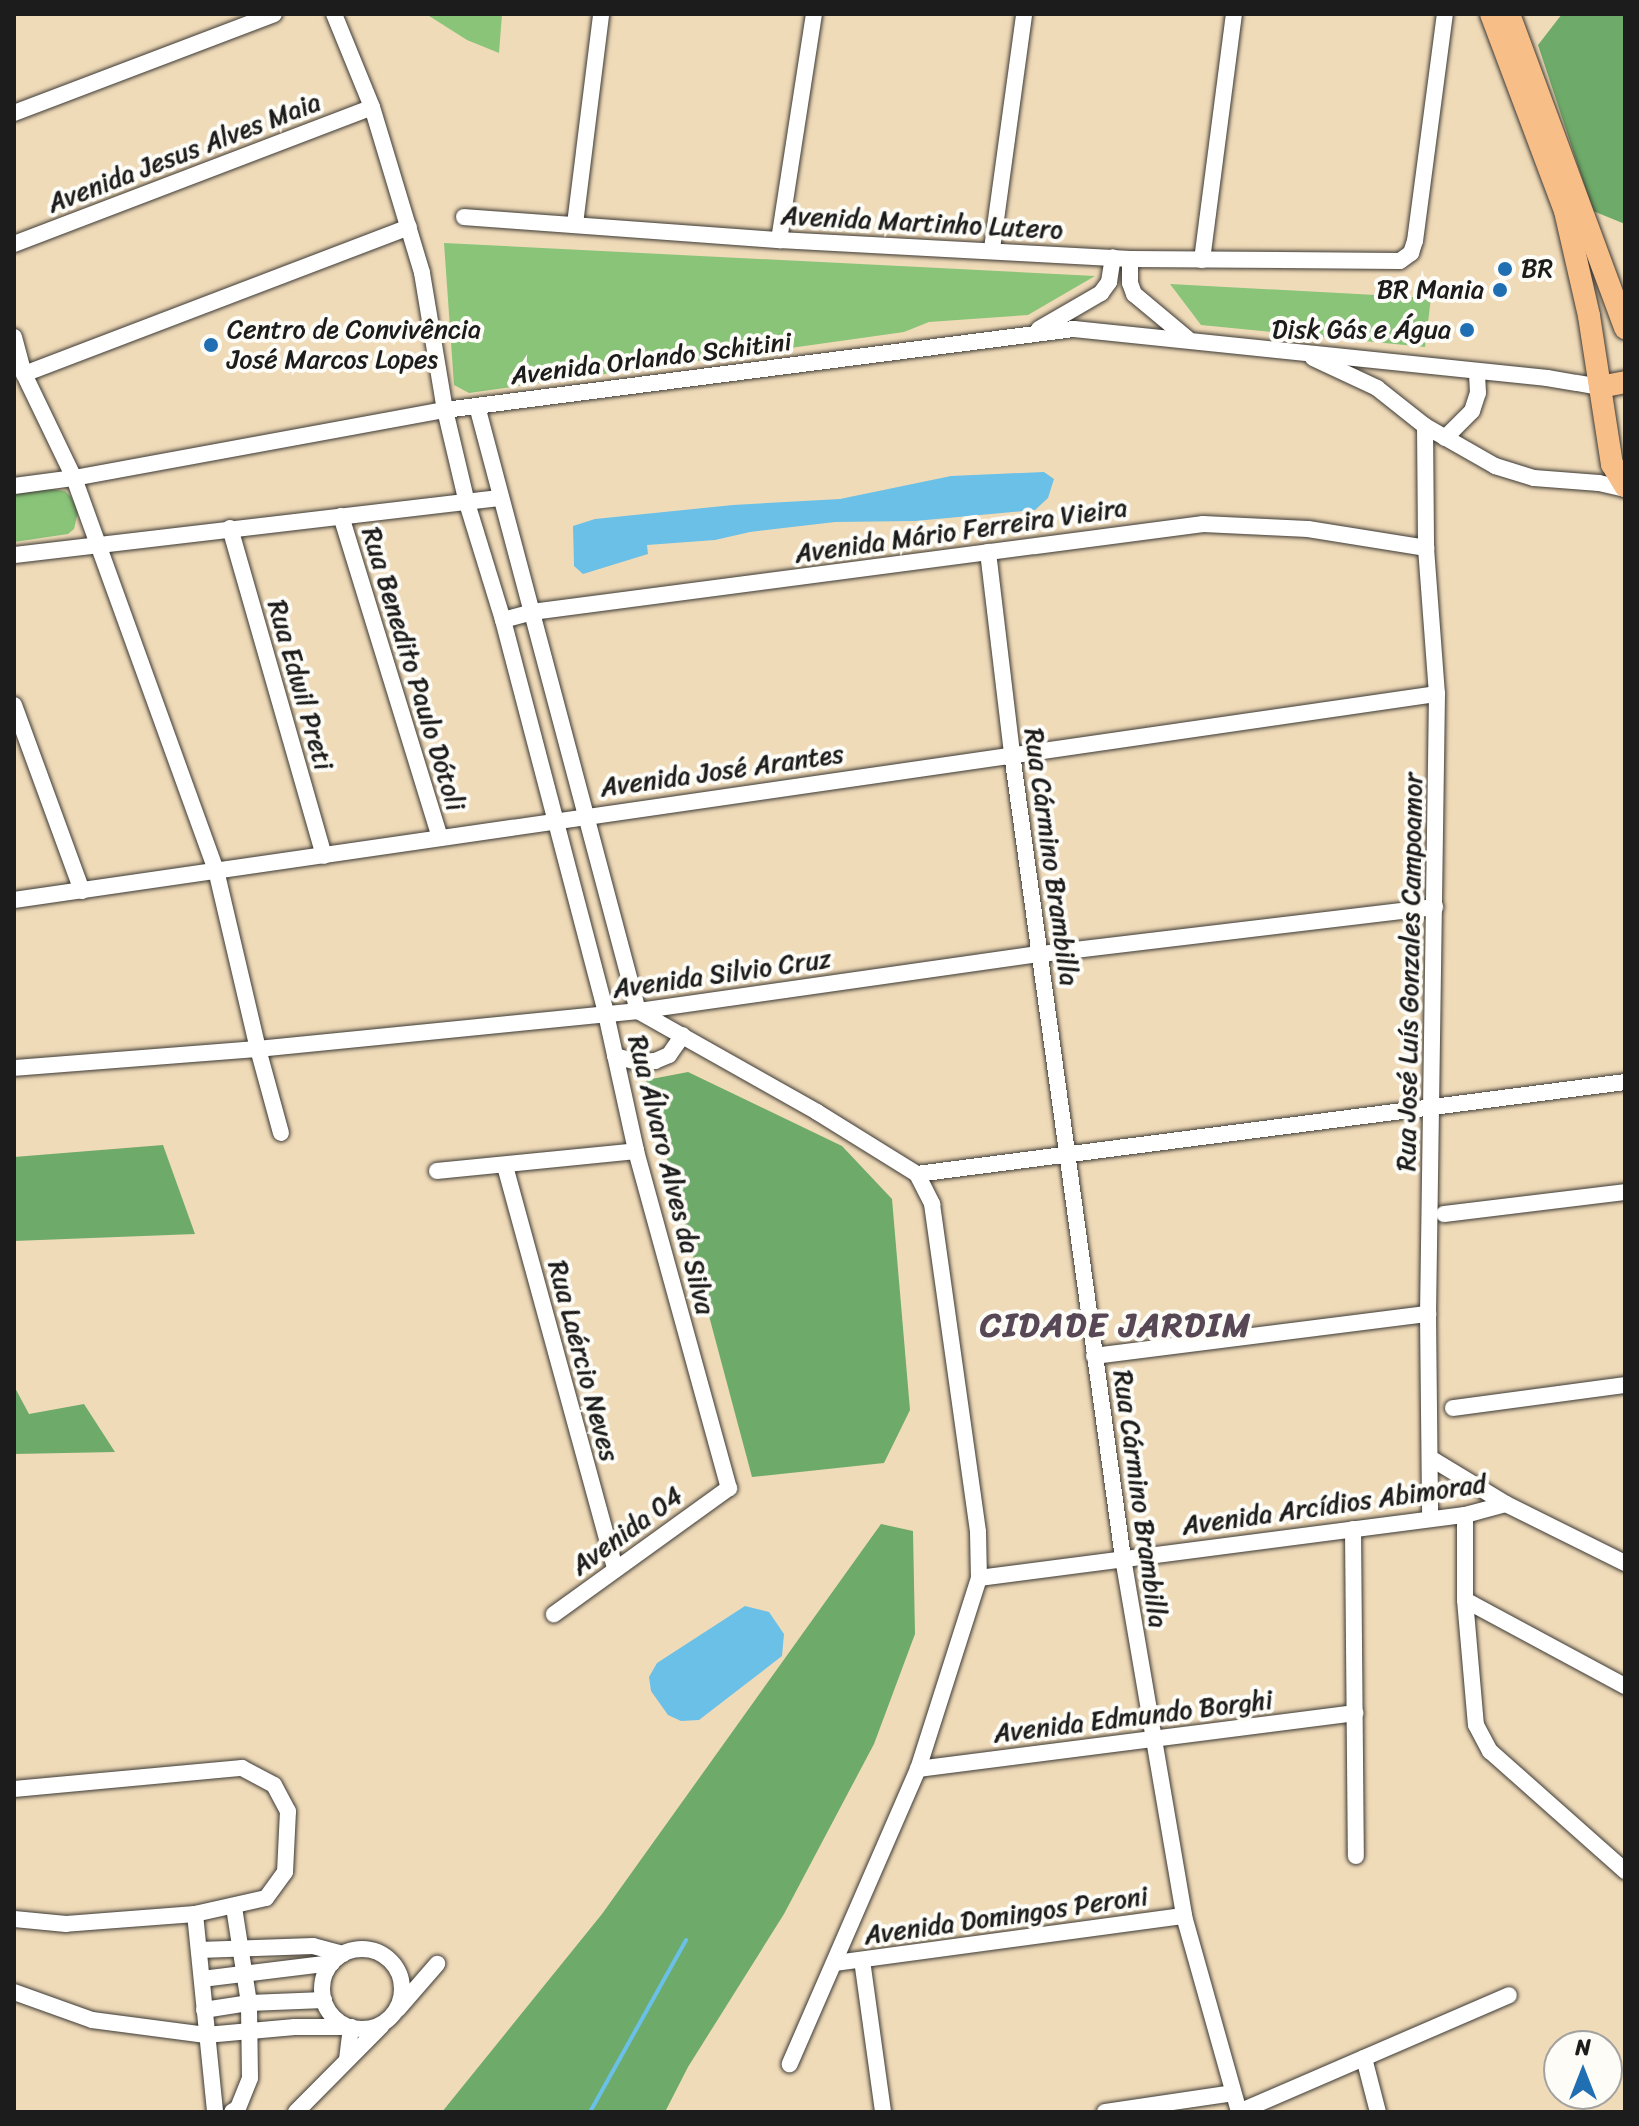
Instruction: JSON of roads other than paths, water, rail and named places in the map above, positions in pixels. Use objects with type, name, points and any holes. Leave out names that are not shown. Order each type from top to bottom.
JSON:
[{"type":"main road","points":[[1491,14],[1565,211],[1589,316],[1612,464],[1625,487]]},
{"type":"main road","points":[[1509,14],[1625,328]]},
{"type":"main road","points":[[1600,387],[1625,382]]},
{"type":"street","points":[[14,113],[274,14]]},
{"type":"street","name":"Rua Álvaro Alves da Silva","points":[[334,14],[372,107],[422,273],[445,410],[467,503],[503,620],[606,1014],[636,1151],[729,1488]]},
{"type":"street","points":[[575,224],[601,14]]},
{"type":"street","points":[[779,240],[814,14]]},
{"type":"street","points":[[992,249],[1024,14]]},
{"type":"street","points":[[1202,260],[1234,14]]},
{"type":"street","name":"Avenida Martinho Lutero","points":[[464,217],[779,240],[992,249],[1130,259],[1379,262],[1406,259],[1415,241],[1445,14]]},
{"type":"street","name":"Avenida Jesus Alves Maia","points":[[14,244],[372,107]]},
{"type":"street","points":[[24,374],[409,227]]},
{"type":"street","points":[[1032,333],[1101,293],[1109,282],[1113,257]]},
{"type":"street","points":[[1130,259],[1130,283],[1134,294],[1188,339]]},
{"type":"street","name":"Avenida Orlando Schitini","points":[[14,486],[74,478],[445,410],[1074,329],[1297,351],[1600,387]]},
{"type":"street","points":[[14,337],[24,374],[74,478],[216,870],[281,1133]]},
{"type":"street","name":"Avenida Orlando Schitini","points":[[1297,351],[1377,388],[1425,426],[1495,466],[1534,478],[1625,487]]},
{"type":"street","points":[[1377,388],[1390,363]]},
{"type":"street","points":[[1445,438],[1472,411],[1478,393],[1477,372]]},
{"type":"street","points":[[477,406],[638,1011],[917,1174],[932,1204],[978,1532],[979,1578],[918,1769],[790,2064]]},
{"type":"street","name":"Rua José Luís Gonzales Campoamor","points":[[1425,426],[1426,548],[1437,694],[1428,1314],[1432,1459],[1430,1519]]},
{"type":"street","points":[[14,555],[500,498]]},
{"type":"street","name":"Rua Benedito Paulo Dótoli","points":[[341,516],[440,837]]},
{"type":"street","name":"Avenida Mário Ferreira Vieira","points":[[503,620],[532,612],[1203,524],[1308,529],[1426,548]]},
{"type":"street","name":"Rua Edwil Preti","points":[[230,528],[324,856]]},
{"type":"street","name":"Rua Cármino Brambilla","points":[[988,552],[1012,754],[1123,1558],[1184,1916],[1239,2112]]},
{"type":"street","name":"Avenida José Arantes","points":[[14,900],[554,822],[584,815],[1437,694]]},
{"type":"street","points":[[14,705],[82,891]]},
{"type":"street","name":"Avenida Silvio Cruz","points":[[14,1068],[258,1049],[638,1011],[1041,954],[1435,907]]},
{"type":"street","points":[[615,1056],[638,1062],[655,1061],[669,1055],[683,1035]]},
{"type":"street","points":[[917,1174],[1625,1082]]},
{"type":"street","points":[[437,1171],[636,1151]]},
{"type":"street","name":"Rua Laércio Neves","points":[[505,1166],[615,1569]]},
{"type":"street","points":[[1444,1214],[1625,1192]]},
{"type":"street","points":[[1094,1356],[1428,1314]]},
{"type":"street","points":[[1453,1408],[1625,1385]]},
{"type":"street","points":[[1432,1459],[1506,1504],[1625,1563]]},
{"type":"street","name":"Avenida 04","points":[[554,1614],[729,1488]]},
{"type":"street","name":"Avenida Arcídios Abimorad","points":[[979,1578],[1465,1515],[1506,1504]]},
{"type":"street","points":[[1465,1515],[1465,1600],[1476,1725],[1490,1751],[1625,1871]]},
{"type":"street","points":[[1353,1529],[1356,1856]]},
{"type":"street","points":[[1465,1600],[1625,1686]]},
{"type":"street","name":"Avenida Edmundo Borghi","points":[[918,1769],[1355,1713]]},
{"type":"street","points":[[14,1789],[242,1768],[274,1785],[288,1811],[285,1872],[266,1898],[195,1914],[66,1924],[14,1919]]},
{"type":"street","points":[[232,2112],[238,2108],[250,2078],[252,2031],[234,1907]]},
{"type":"street","points":[[195,1914],[215,2112]]},
{"type":"street","name":"Avenida Domingos Peroni","points":[[835,1963],[1184,1916]]},
{"type":"street","points":[[199,1950],[313,1946],[337,1958]]},
{"type":"street","points":[[14,1992],[92,2020],[206,2035],[295,2027],[364,2029],[389,2019],[401,1996],[398,1971],[391,1961],[368,1949],[288,1969],[202,1979]]},
{"type":"street","points":[[337,1958],[322,1987],[324,2000],[329,2012],[351,2027]]},
{"type":"street","points":[[862,1960],[883,2112]]},
{"type":"street","points":[[296,2112],[389,2019],[437,1964],[420,1974],[398,1971]]},
{"type":"street","points":[[1239,2112],[1509,1995]]},
{"type":"street","points":[[204,2010],[249,2003],[324,2000]]},
{"type":"street","points":[[347,2060],[351,2027]]},
{"type":"street","points":[[1364,2058],[1378,2112]]},
{"type":"street","points":[[1105,2112],[1233,2093]]},
{"type":"water","points":[[1044,472],[1054,479],[1048,498],[1035,510],[915,521],[835,522],[750,532],[715,540],[647,545],[648,554],[583,574],[574,566],[573,526],[595,519],[733,505],[840,499],[951,476]]},
{"type":"water","points":[[745,1606],[769,1612],[784,1634],[782,1656],[699,1720],[681,1721],[668,1715],[651,1691],[649,1677],[657,1663]]},
{"type":"waterway","points":[[590,2112],[686,1940]]},
{"type":"place","name":"BR","points":[[1505,269]]},
{"type":"place","name":"BR Mania","points":[[1500,290]]},
{"type":"place","name":"Disk Gás e Água","points":[[1467,330]]},
{"type":"place","name":"Centro de Convivência José Marcos Lopes","points":[[211,345]]},
{"type":"district","name":"CIDADE JARDIM","points":[[1116,1326]]}]
